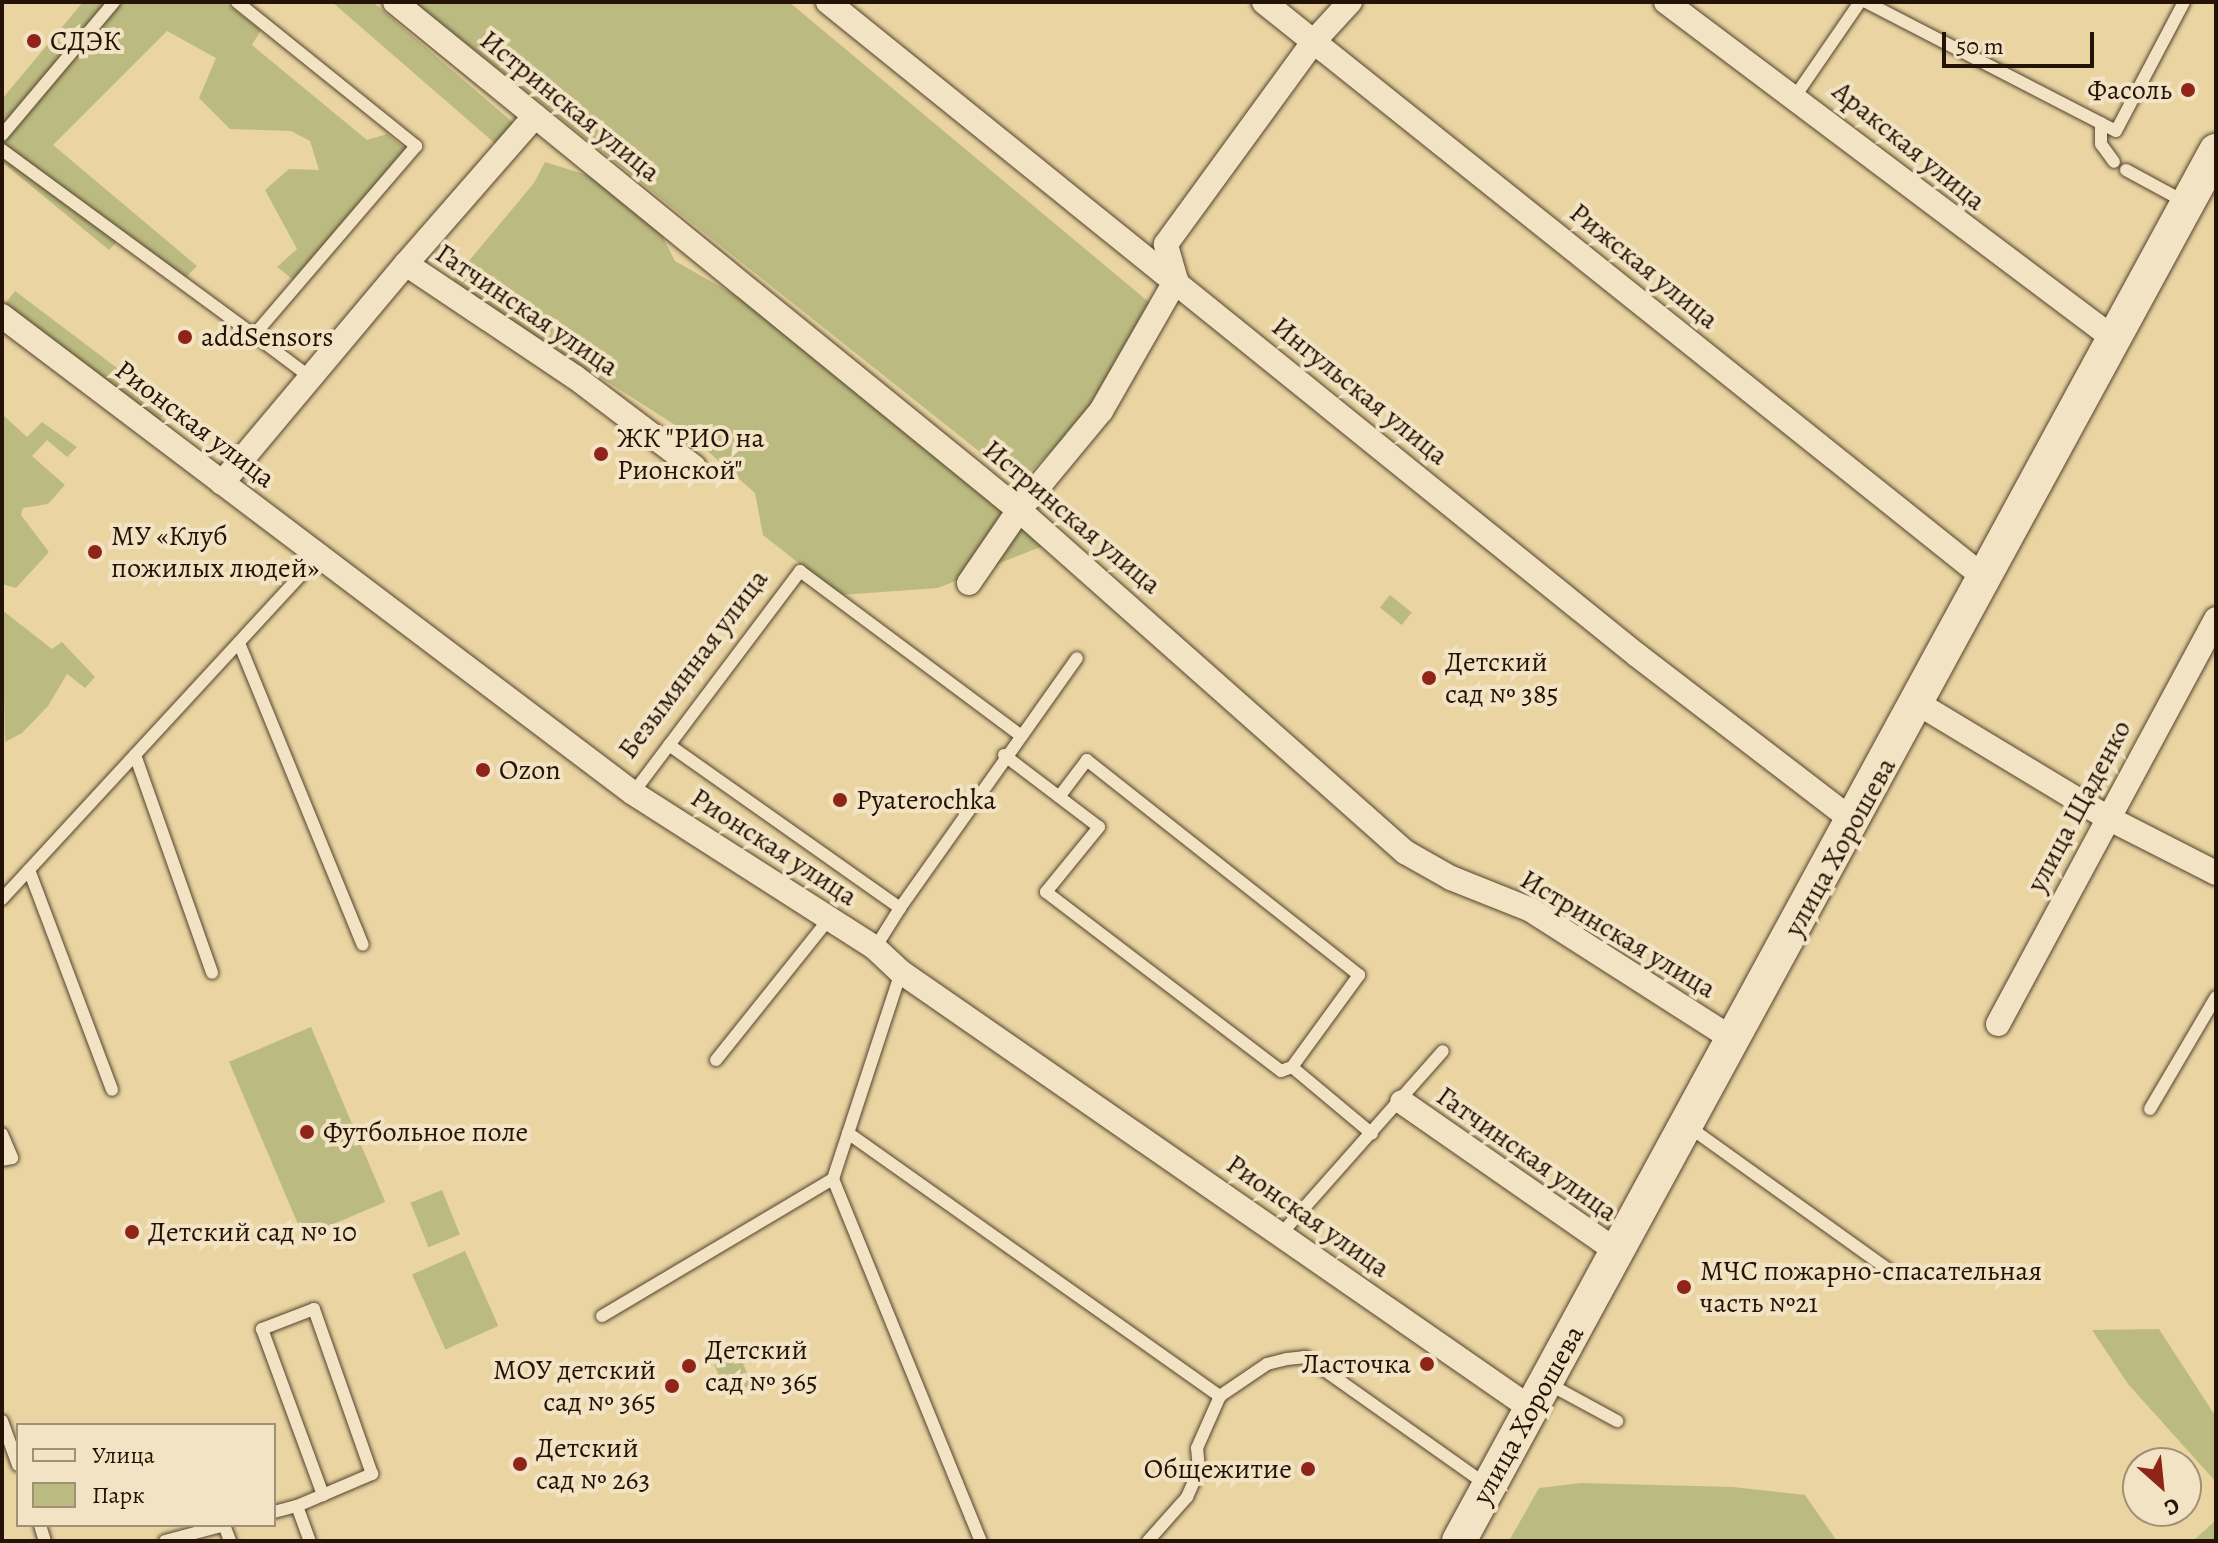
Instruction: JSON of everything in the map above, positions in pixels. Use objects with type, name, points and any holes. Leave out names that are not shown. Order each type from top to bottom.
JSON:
[{"type":"main road","name":"улица Хорошева","points":[[1459,1541],[1536,1394],[1619,1253],[1919,704],[2216,151]]},
{"type":"street","name":"Истринская улица","points":[[395,2],[1019,510],[1405,852],[1451,878],[1531,910],[1734,1040]]},
{"type":"street","name":"Ингульская улица","points":[[828,2],[1637,655],[1847,816],[1850,827]]},
{"type":"street","name":"Рижская улица","points":[[1264,2],[1985,578]]},
{"type":"street","points":[[969,583],[1019,510],[1101,411],[1176,280],[1166,244],[1315,40],[1350,2]]},
{"type":"street","name":"Аракская улица","points":[[1666,2],[1796,95],[1977,239],[2113,338]]},
{"type":"street","name":"Гатчинская улица","points":[[535,116],[406,264],[575,377],[694,467]]},
{"type":"street","points":[[222,483],[406,264]]},
{"type":"street","name":"Рионская улица","points":[[2,316],[633,793],[875,948],[901,972],[1281,1234],[1536,1394]]},
{"type":"street","name":"улица Щаденко","points":[[1998,1024],[2106,817],[2216,619]]},
{"type":"street","points":[[1919,704],[2106,817],[2216,873]]},
{"type":"street","name":"Гатчинская улица","points":[[1402,1102],[1619,1253]]},
{"type":"lane","points":[[2,135],[114,2]]},
{"type":"lane","points":[[237,2],[416,146],[254,335]]},
{"type":"lane","points":[[1796,95],[1863,2],[2116,131],[2184,2]]},
{"type":"lane","points":[[2101,123],[2101,144],[2114,162]]},
{"type":"lane","points":[[2,150],[310,377]]},
{"type":"lane","points":[[2126,170],[2188,203]]},
{"type":"lane","points":[[2,899],[319,556]]},
{"type":"lane","name":"Безымянная улица","points":[[633,793],[800,571],[1019,734]]},
{"type":"lane","points":[[239,643],[363,945]]},
{"type":"lane","points":[[875,948],[1004,755],[1077,658]]},
{"type":"lane","points":[[669,745],[900,908]]},
{"type":"lane","points":[[135,755],[212,973]]},
{"type":"lane","points":[[1004,755],[1059,797],[1099,827],[1046,892],[1281,1071],[1292,1067],[1359,975],[1087,760],[1059,797]]},
{"type":"lane","points":[[29,870],[112,1090]]},
{"type":"lane","points":[[716,1060],[829,919]]},
{"type":"lane","points":[[901,972],[833,1179],[981,1541]]},
{"type":"lane","points":[[2150,1109],[2216,997]]},
{"type":"lane","points":[[1281,1234],[1402,1102],[1443,1051]]},
{"type":"lane","points":[[1292,1067],[1372,1134]]},
{"type":"lane","points":[[1688,1126],[1889,1270]]},
{"type":"lane","points":[[848,1133],[1220,1396]]},
{"type":"lane","points":[[2,1134],[12,1158],[2,1160]]},
{"type":"lane","points":[[602,1316],[833,1179]]},
{"type":"lane","points":[[276,1511],[297,1506],[323,1495],[372,1474],[314,1309],[262,1329],[323,1495]]},
{"type":"lane","points":[[1148,1541],[1187,1497],[1199,1470],[1197,1448],[1220,1396],[1267,1364],[1306,1357],[1488,1486]]},
{"type":"lane","points":[[1536,1394],[1617,1421]]},
{"type":"lane","points":[[2,1421],[16,1460]]},
{"type":"lane","points":[[297,1506],[310,1541]]},
{"type":"lane","points":[[165,1541],[217,1527]]},
{"type":"green space","points":[[83,2],[224,2],[261,30],[252,45],[367,140],[387,134],[409,152],[295,281],[277,267],[297,249],[265,190],[289,169],[319,170],[310,141],[291,131],[230,129],[199,98],[216,58],[167,31],[53,145],[197,266],[182,281],[124,234],[109,250],[2,162],[2,99]]},
{"type":"green space","points":[[332,2],[373,2],[517,126],[498,146]]},
{"type":"green space","points":[[414,2],[789,2],[1150,303],[1084,418],[1019,483]]},
{"type":"green space","points":[[545,162],[596,178],[660,232],[675,261],[749,303],[1045,545],[938,588],[840,595],[763,535],[755,493],[686,432],[600,377],[548,355],[453,280],[534,183]]},
{"type":"green space","points":[[15,291],[169,407],[155,426],[2,310]]},
{"type":"green space","points":[[2,414],[27,437],[42,422],[77,447],[67,457],[47,440],[32,456],[65,485],[48,504],[23,508],[21,515],[49,552],[16,588],[2,584]]},
{"type":"green space","points":[[1390,595],[1412,613],[1402,625],[1380,607]]},
{"type":"green space","points":[[2,610],[52,649],[62,642],[95,677],[85,688],[67,674],[48,706],[22,733],[5,742]]},
{"type":"green space","name":"Футбольное поле","points":[[311,1027],[385,1202],[303,1237],[229,1062]]},
{"type":"green space","points":[[442,1190],[460,1235],[428,1247],[410,1203]]},
{"type":"green space","points":[[465,1251],[498,1326],[445,1350],[412,1275]]},
{"type":"green space","points":[[2159,1329],[2216,1417],[2216,1482],[2202,1466],[2202,1447],[2185,1447],[2128,1384],[2092,1330]]},
{"type":"green space","points":[[739,1354],[753,1387],[728,1398],[714,1365]]},
{"type":"green space","points":[[1581,1483],[1733,1487],[1805,1495],[1837,1541],[1509,1541],[1539,1488]]},
{"type":"green space","points":[[2216,1520],[2216,1541],[2193,1541]]},
{"type":"place","name":"СДЭК","points":[[34,41]]},
{"type":"place","name":"Фасоль","points":[[2188,90]]},
{"type":"place","name":"addSensors","points":[[185,337]]},
{"type":"place","name":"ЖК \"РИО на Рионской\"","points":[[601,454]]},
{"type":"place","name":"МУ «Клуб пожилых людей»","points":[[95,552]]},
{"type":"place","name":"Детский сад № 385","points":[[1429,678]]},
{"type":"place","name":"Ozon","points":[[483,770]]},
{"type":"place","name":"Pyaterochka","points":[[840,800]]},
{"type":"place","name":"Футбольное поле","points":[[307,1132]]},
{"type":"place","name":"Детский сад № 10","points":[[132,1232]]},
{"type":"place","name":"МЧС пожарно-спасательная часть №21","points":[[1684,1287]]},
{"type":"place","name":"Ласточка","points":[[1427,1364]]},
{"type":"place","name":"Детский сад № 365","points":[[689,1366]]},
{"type":"place","name":"МОУ детский сад № 365","points":[[672,1386]]},
{"type":"place","name":"Детский сад № 263","points":[[520,1464]]},
{"type":"place","name":"Общежитие","points":[[1308,1469]]}]
